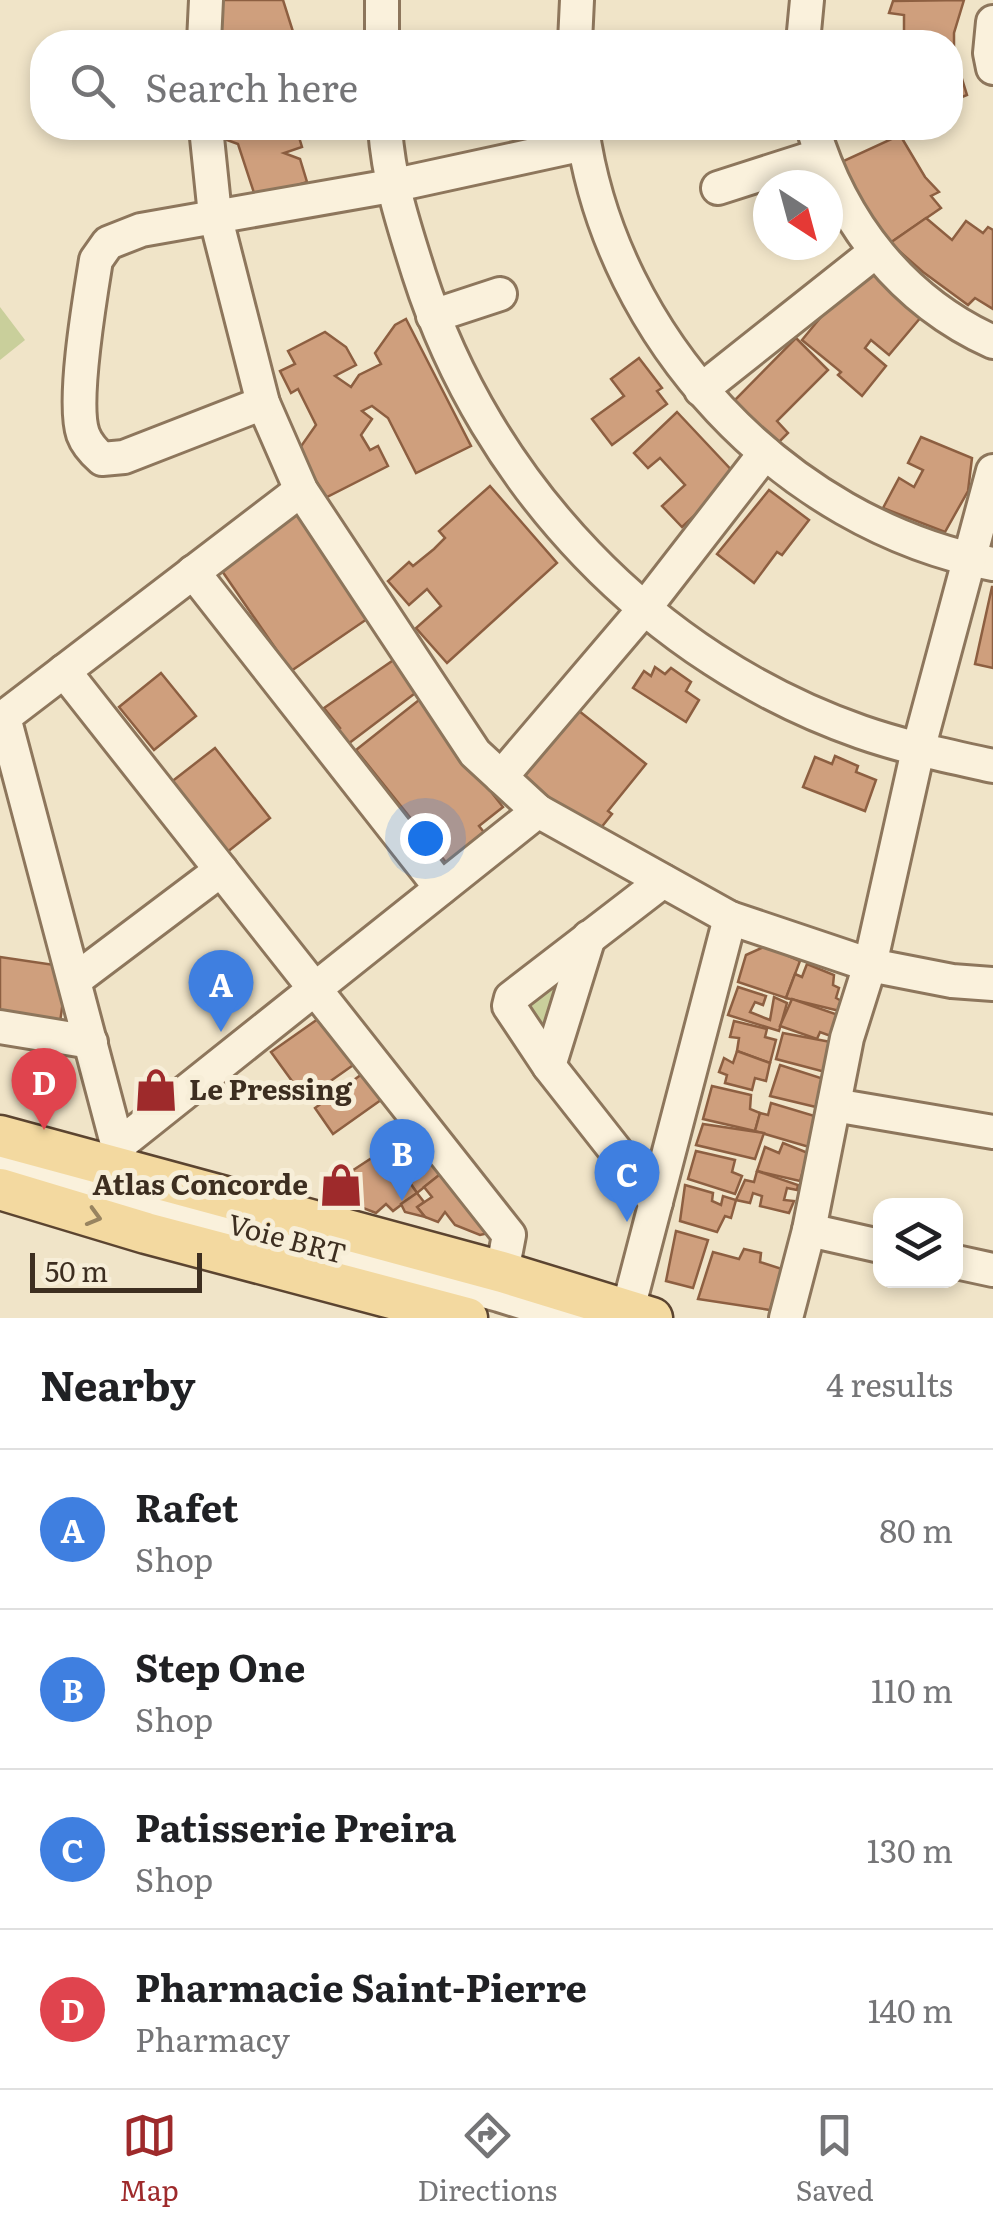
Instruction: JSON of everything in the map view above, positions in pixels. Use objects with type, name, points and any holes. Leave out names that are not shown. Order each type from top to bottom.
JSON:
[{"type":"main road","points":[[0,1136],[122,1157],[640,1314]]},
{"type":"main road","points":[[0,1190],[468,1318]]},
{"type":"street","points":[[205,30],[206,0]]},
{"type":"street","points":[[382,0],[382,30]]},
{"type":"street","points":[[576,30],[577,0]]},
{"type":"street","points":[[804,30],[807,0]]},
{"type":"street","points":[[993,22],[993,68]]},
{"type":"street","points":[[207,140],[216,216],[263,403],[301,490],[475,753],[538,811],[730,918],[870,965],[952,982],[993,984]]},
{"type":"street","points":[[386,140],[391,186],[432,316],[460,380],[511,465],[573,541],[644,608],[694,646],[788,700],[859,731],[918,750],[993,766]]},
{"type":"street","points":[[263,403],[124,458],[102,459],[84,436],[81,389],[98,255],[108,243],[122,235],[216,216],[391,186],[568,140]]},
{"type":"street","points":[[584,140],[597,198],[624,266],[668,346],[701,390],[765,453],[812,488],[861,518],[914,542],[981,562]]},
{"type":"street","points":[[718,188],[817,141],[835,189],[875,252],[927,302],[993,342]]},
{"type":"street","points":[[701,390],[875,252]]},
{"type":"street","points":[[432,316],[500,294]]},
{"type":"street","points":[[501,777],[644,608],[765,453]]},
{"type":"street","points":[[786,1318],[809,1230],[847,1038],[870,965],[918,750],[981,562],[993,471]]},
{"type":"street","points":[[301,490],[4,717],[122,1157],[315,989],[538,811]]},
{"type":"street","points":[[193,572],[441,888]]},
{"type":"street","points":[[64,671],[509,1235],[502,1272]]},
{"type":"street","points":[[75,980],[221,870]]},
{"type":"street","points":[[656,1202],[549,1066],[509,1006],[512,998],[662,881]]},
{"type":"street","points":[[640,1314],[656,1202],[730,918]]},
{"type":"street","points":[[549,1066],[589,937]]},
{"type":"street","points":[[0,1027],[92,1042]]},
{"type":"street","points":[[834,1104],[993,1132]]},
{"type":"street","name":"Voie BRT","points":[[0,1161],[573,1318]]},
{"type":"street","points":[[809,1230],[873,1244]]},
{"type":"street","points":[[963,1264],[993,1270]]},
{"type":"green space","points":[[0,307],[25,340],[0,360]]},
{"type":"green space","points":[[560,979],[551,1041],[519,1008]]},
{"type":"building","points":[[197,0],[283,0],[292,30],[206,30]]},
{"type":"building","points":[[964,0],[955,30],[904,30],[904,15],[889,13],[893,1]]},
{"type":"building","points":[[227,140],[300,140],[302,147],[284,153],[300,159],[307,182],[256,199],[238,144]]},
{"type":"building","points":[[889,140],[903,140],[939,192],[931,196],[941,208],[890,243],[837,164]]},
{"type":"building","points":[[926,218],[952,240],[966,221],[983,233],[988,227],[993,230],[993,309],[975,298],[968,305],[890,243]]},
{"type":"building","points":[[867,261],[927,310],[889,355],[871,340],[865,348],[886,366],[862,396],[838,375],[841,372],[802,340]]},
{"type":"building","points":[[406,319],[471,446],[416,473],[388,418],[372,406],[362,411],[372,419],[361,435],[370,450],[378,446],[388,466],[321,500],[297,452],[316,425],[298,389],[291,393],[280,371],[295,364],[288,351],[325,332],[346,347],[356,365],[335,376],[351,387],[359,375],[381,364],[375,353],[395,325]]},
{"type":"building","points":[[796,338],[828,370],[777,421],[788,433],[773,448],[730,405]]},
{"type":"building","points":[[639,358],[662,388],[657,391],[667,404],[612,445],[592,419],[624,396],[611,379]]},
{"type":"building","points":[[677,412],[737,476],[682,527],[662,506],[685,485],[660,458],[648,468],[634,453]]},
{"type":"building","points":[[921,437],[972,458],[968,491],[945,532],[883,508],[899,478],[914,487],[923,470],[908,463]]},
{"type":"building","points":[[490,486],[557,563],[447,663],[416,628],[441,606],[427,589],[409,605],[388,581],[409,562],[413,566],[434,549],[445,538],[439,531]]},
{"type":"building","points":[[769,490],[809,520],[782,555],[777,552],[754,583],[717,554]]},
{"type":"building","points":[[302,511],[370,617],[291,671],[220,568]]},
{"type":"building","points":[[993,587],[993,668],[975,664]]},
{"type":"building","points":[[395,659],[418,691],[344,747],[333,733],[340,728],[324,708]]},
{"type":"building","points":[[655,667],[665,674],[671,668],[691,682],[686,691],[699,700],[686,722],[633,688],[644,671],[651,676]]},
{"type":"building","points":[[161,673],[196,716],[154,750],[119,707]]},
{"type":"building","points":[[419,700],[503,807],[479,826],[487,836],[449,866],[356,750]]},
{"type":"building","points":[[574,707],[646,764],[608,811],[612,814],[592,839],[516,777]]},
{"type":"building","points":[[215,748],[270,818],[226,853],[170,783]]},
{"type":"building","points":[[835,756],[858,766],[856,772],[876,780],[865,811],[803,787],[815,757],[832,764]]},
{"type":"building","points":[[766,946],[800,961],[786,998],[738,982],[746,955]]},
{"type":"building","points":[[0,957],[68,967],[60,1022],[0,1014]]},
{"type":"building","points":[[807,964],[834,975],[833,985],[839,988],[836,998],[847,1004],[844,1012],[786,998],[795,974],[802,977]]},
{"type":"building","points":[[738,987],[766,996],[763,1005],[755,1002],[750,1012],[770,1020],[774,997],[787,1003],[779,1031],[728,1015]]},
{"type":"building","points":[[792,999],[844,1017],[839,1039],[820,1032],[817,1039],[780,1026]]},
{"type":"building","points":[[325,1014],[359,1061],[305,1099],[271,1052]]},
{"type":"building","points":[[734,1021],[767,1029],[765,1037],[776,1040],[770,1063],[737,1051],[739,1038],[730,1037]]},
{"type":"building","points":[[783,1033],[836,1043],[829,1073],[776,1059]]},
{"type":"building","points":[[737,1051],[770,1063],[766,1081],[755,1078],[752,1090],[725,1083],[727,1075],[719,1072],[724,1058],[733,1063]]},
{"type":"building","points":[[780,1065],[827,1080],[820,1108],[770,1096]]},
{"type":"building","points":[[369,1069],[388,1095],[333,1134],[315,1108]]},
{"type":"building","points":[[712,1086],[751,1095],[750,1109],[760,1113],[755,1131],[703,1119]]},
{"type":"building","points":[[771,1103],[818,1117],[809,1147],[755,1131],[760,1113],[768,1115]]},
{"type":"building","points":[[703,1124],[764,1133],[755,1159],[696,1145]]},
{"type":"building","points":[[406,1130],[448,1168],[417,1193],[408,1180],[398,1187],[391,1177],[400,1171],[382,1147]]},
{"type":"building","points":[[783,1143],[808,1153],[800,1181],[757,1171],[765,1147],[779,1153]]},
{"type":"building","points":[[384,1150],[400,1171],[391,1177],[398,1187],[408,1180],[417,1193],[393,1211],[386,1204],[376,1213],[363,1208],[341,1178]]},
{"type":"building","points":[[696,1151],[735,1160],[732,1172],[742,1176],[735,1194],[688,1179]]},
{"type":"building","points":[[448,1168],[489,1233],[480,1235],[455,1225],[445,1212],[438,1222],[425,1217],[417,1207],[432,1197],[424,1187]]},
{"type":"building","points":[[757,1171],[798,1185],[797,1190],[787,1188],[784,1200],[794,1201],[789,1213],[760,1206],[762,1196],[753,1193],[750,1203],[736,1200],[745,1180],[754,1182]]},
{"type":"building","points":[[685,1185],[713,1193],[712,1201],[721,1205],[723,1196],[736,1200],[731,1218],[725,1216],[717,1232],[680,1221]]},
{"type":"building","points":[[417,1193],[424,1202],[417,1207],[425,1217],[405,1212],[401,1204]]},
{"type":"building","points":[[676,1231],[708,1240],[693,1288],[666,1281]]},
{"type":"building","points":[[744,1249],[761,1253],[760,1262],[782,1269],[770,1310],[698,1299],[713,1252],[739,1259]]},
{"type":"place","name":"Rafet","points":[[221,1032]]},
{"type":"place","name":"Le Pressing","points":[[156,1090]]},
{"type":"place","name":"Pharmacie Saint-Pierre","points":[[44,1130]]},
{"type":"place","name":"Atlas Concorde","points":[[341,1185]]},
{"type":"place","name":"Step One","points":[[402,1201]]},
{"type":"place","name":"Patisserie Preira","points":[[627,1222]]}]
